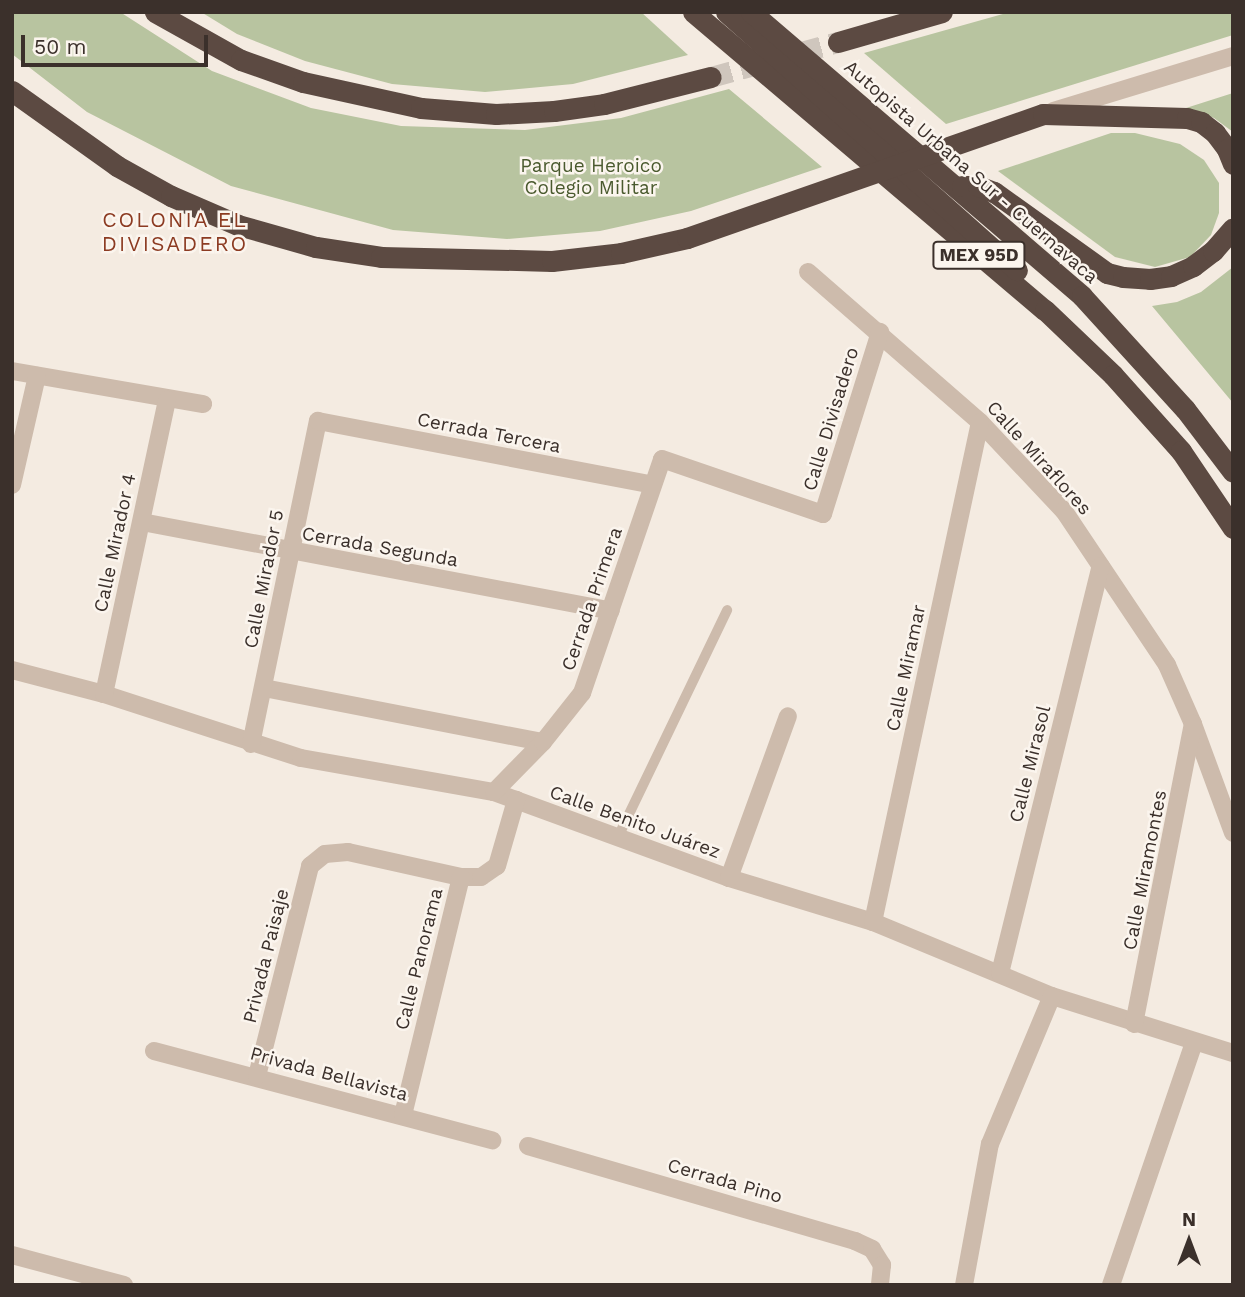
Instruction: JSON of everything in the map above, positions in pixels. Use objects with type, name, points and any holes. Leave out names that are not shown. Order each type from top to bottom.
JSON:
[{"type":"highway","points":[[155,12],[242,60],[303,82],[421,108],[496,114],[554,111],[604,104],[711,77]]},
{"type":"highway","name":"MEX 95D","points":[[693,12],[1045,310],[1113,375],[1181,451],[1233,528]]},
{"type":"highway","name":"Autopista Urbana Sur - Cuernavaca","points":[[726,12],[918,178],[1053,302],[1166,417],[1233,514]]},
{"type":"highway","name":"Autopista Urbana Sur - Cuernavaca","points":[[751,12],[1083,296],[1185,409],[1233,472]]},
{"type":"highway","name":"MEX 95D","points":[[762,12],[1076,281],[1138,342],[1203,418],[1233,462]]},
{"type":"highway","points":[[838,42],[942,12]]},
{"type":"highway","points":[[12,91],[117,166],[171,196],[238,225],[316,247],[381,257],[552,261],[621,253],[687,237],[1043,114],[1187,118],[1201,122],[1215,133],[1227,149],[1233,164]]},
{"type":"highway","points":[[962,186],[978,186],[995,192],[1107,273],[1123,277],[1150,279],[1171,276],[1193,266],[1213,251],[1233,228]]},
{"type":"street","points":[[1043,114],[1233,56]]},
{"type":"street","name":"Calle Miraflores","points":[[808,272],[880,332],[980,422],[1063,511],[1167,665],[1194,724],[1233,833]]},
{"type":"street","name":"Calle Divisadero","points":[[662,459],[824,514],[880,332]]},
{"type":"street","points":[[12,371],[167,400],[203,404]]},
{"type":"street","points":[[12,485],[37,376]]},
{"type":"street","name":"Calle Mirador 4","points":[[104,694],[167,400]]},
{"type":"street","name":"Cerrada Tercera","points":[[318,421],[652,485]]},
{"type":"street","name":"Calle Mirador 5","points":[[251,744],[318,421]]},
{"type":"street","name":"Calle Miramar","points":[[873,922],[980,422]]},
{"type":"street","name":"Cerrada Primera","points":[[494,792],[543,742],[582,693],[662,459]]},
{"type":"street","name":"Cerrada Segunda","points":[[142,522],[611,611]]},
{"type":"street","name":"Calle Mirasol","points":[[1000,973],[1101,566]]},
{"type":"street","name":"Calle Benito Juárez","points":[[12,670],[104,694],[251,744],[301,758],[494,792],[729,878],[873,922],[1052,996],[1233,1053]]},
{"type":"street","points":[[264,688],[543,742]]},
{"type":"street","points":[[729,878],[788,716]]},
{"type":"street","name":"Calle Miramontes","points":[[1134,1024],[1194,724]]},
{"type":"street","name":"Calle Panorama","points":[[403,1115],[461,877],[481,877],[497,866],[516,800]]},
{"type":"street","name":"Privada Paisaje","points":[[257,1076],[310,866],[325,854],[348,852],[461,877]]},
{"type":"street","points":[[964,1285],[990,1144],[1052,996]]},
{"type":"street","points":[[1111,1285],[1194,1042]]},
{"type":"street","name":"Privada Bellavista","points":[[154,1051],[492,1140]]},
{"type":"street","name":"Cerrada Pino","points":[[528,1146],[855,1241],[872,1249],[881,1265],[880,1285]]},
{"type":"street","points":[[12,1255],[124,1285]]},
{"type":"lane","points":[[617,839],[727,610]]},
{"type":"green space","name":"Parque Heroico Colegio Militar","points":[[12,12],[120,12],[212,71],[311,108],[401,126],[525,130],[621,118],[729,89],[822,167],[691,211],[600,231],[507,239],[393,230],[231,186],[87,112],[12,54]]},
{"type":"green space","points":[[201,12],[641,12],[688,55],[573,84],[485,92],[392,84],[305,61],[237,34]]},
{"type":"green space","points":[[1010,12],[1233,12],[1233,35],[946,124],[864,53]]},
{"type":"green space","points":[[1233,93],[1233,132],[1214,118],[1186,108]]},
{"type":"green space","points":[[1111,133],[1135,133],[1180,144],[1204,160],[1219,183],[1219,213],[1211,235],[1190,257],[1155,267],[1115,257],[998,171]]},
{"type":"green space","points":[[1233,267],[1233,403],[1152,306],[1177,302],[1201,292]]},
{"type":"tunnel","points":[[711,77],[838,42]]},
{"type":"district","name":"COLONIA EL DIVISADERO","points":[[175,232]]}]
